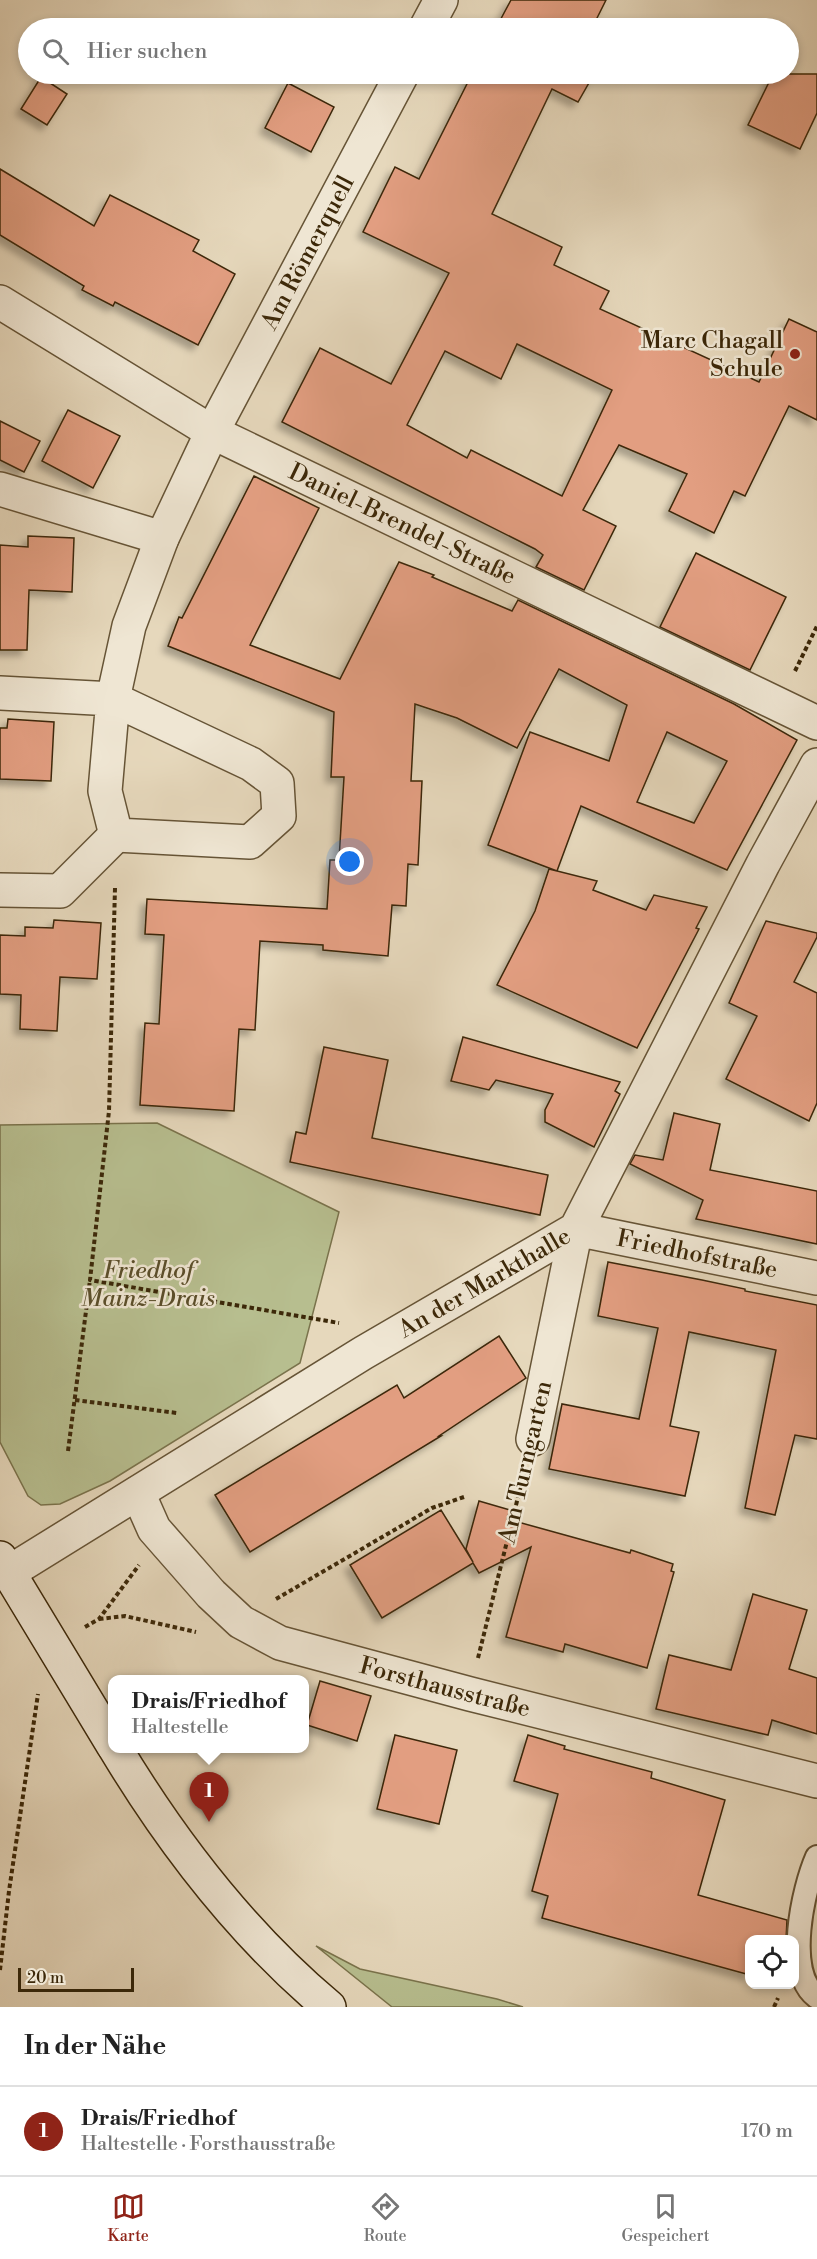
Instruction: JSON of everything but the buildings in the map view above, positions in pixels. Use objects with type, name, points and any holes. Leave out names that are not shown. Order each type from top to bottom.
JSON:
[{"type":"street","points":[[431,18],[441,0]]},
{"type":"street","name":"Am Römerquell","points":[[116,835],[105,791],[113,699],[129,626],[162,538],[212,432],[397,84]]},
{"type":"street","name":"Daniel-Brendel-Straße","points":[[0,302],[212,432],[817,723]]},
{"type":"street","points":[[0,489],[162,538]]},
{"type":"street","points":[[0,693],[113,699],[251,764],[276,783],[279,816],[250,842],[116,835],[60,891],[0,890]]},
{"type":"street","name":"An der Markthalle","points":[[4,1565],[138,1493],[363,1353],[576,1229],[763,864],[817,765]]},
{"type":"street","name":"Friedhofstraße","points":[[576,1229],[817,1278]]},
{"type":"street","name":"Am Turngarten","points":[[533,1439],[576,1229]]},
{"type":"street","name":"Forsthausstraße","points":[[138,1493],[154,1529],[211,1594],[241,1622],[280,1643],[470,1694],[817,1781]]},
{"type":"street","points":[[4,1565],[108,1737]]},
{"type":"street","points":[[118,1753],[158,1817],[228,1909],[265,1948],[329,2007]]},
{"type":"lane","points":[[817,1857],[811,1871],[802,1910],[799,1964],[810,1992],[817,1997]]},
{"type":"path","points":[[779,704],[817,626]]},
{"type":"path","points":[[68,1451],[109,1111],[116,835]]},
{"type":"path","points":[[90,1280],[344,1324],[363,1353]]},
{"type":"path","points":[[75,1400],[177,1413]]},
{"type":"path","name":"Am Turngarten","points":[[470,1694],[533,1439]]},
{"type":"path","points":[[99,1619],[125,1616],[223,1640],[241,1622],[290,1589],[432,1508],[464,1497]]},
{"type":"path","points":[[85,1627],[99,1619],[143,1558]]},
{"type":"path","points":[[0,1970],[9,1891],[40,1685]]},
{"type":"green space","name":"Friedhof Mainz-Drais","points":[[157,1123],[339,1212],[300,1363],[110,1481],[60,1504],[41,1505],[28,1496],[0,1442],[0,1125]]},
{"type":"green space","points":[[316,1946],[360,1969],[497,1999],[523,2007],[392,2007]]},
{"type":"place","name":"Marc Chagall Schule","points":[[795,354]]},
{"type":"place","name":"Drais/Friedhof","points":[[209,1822]]}]
